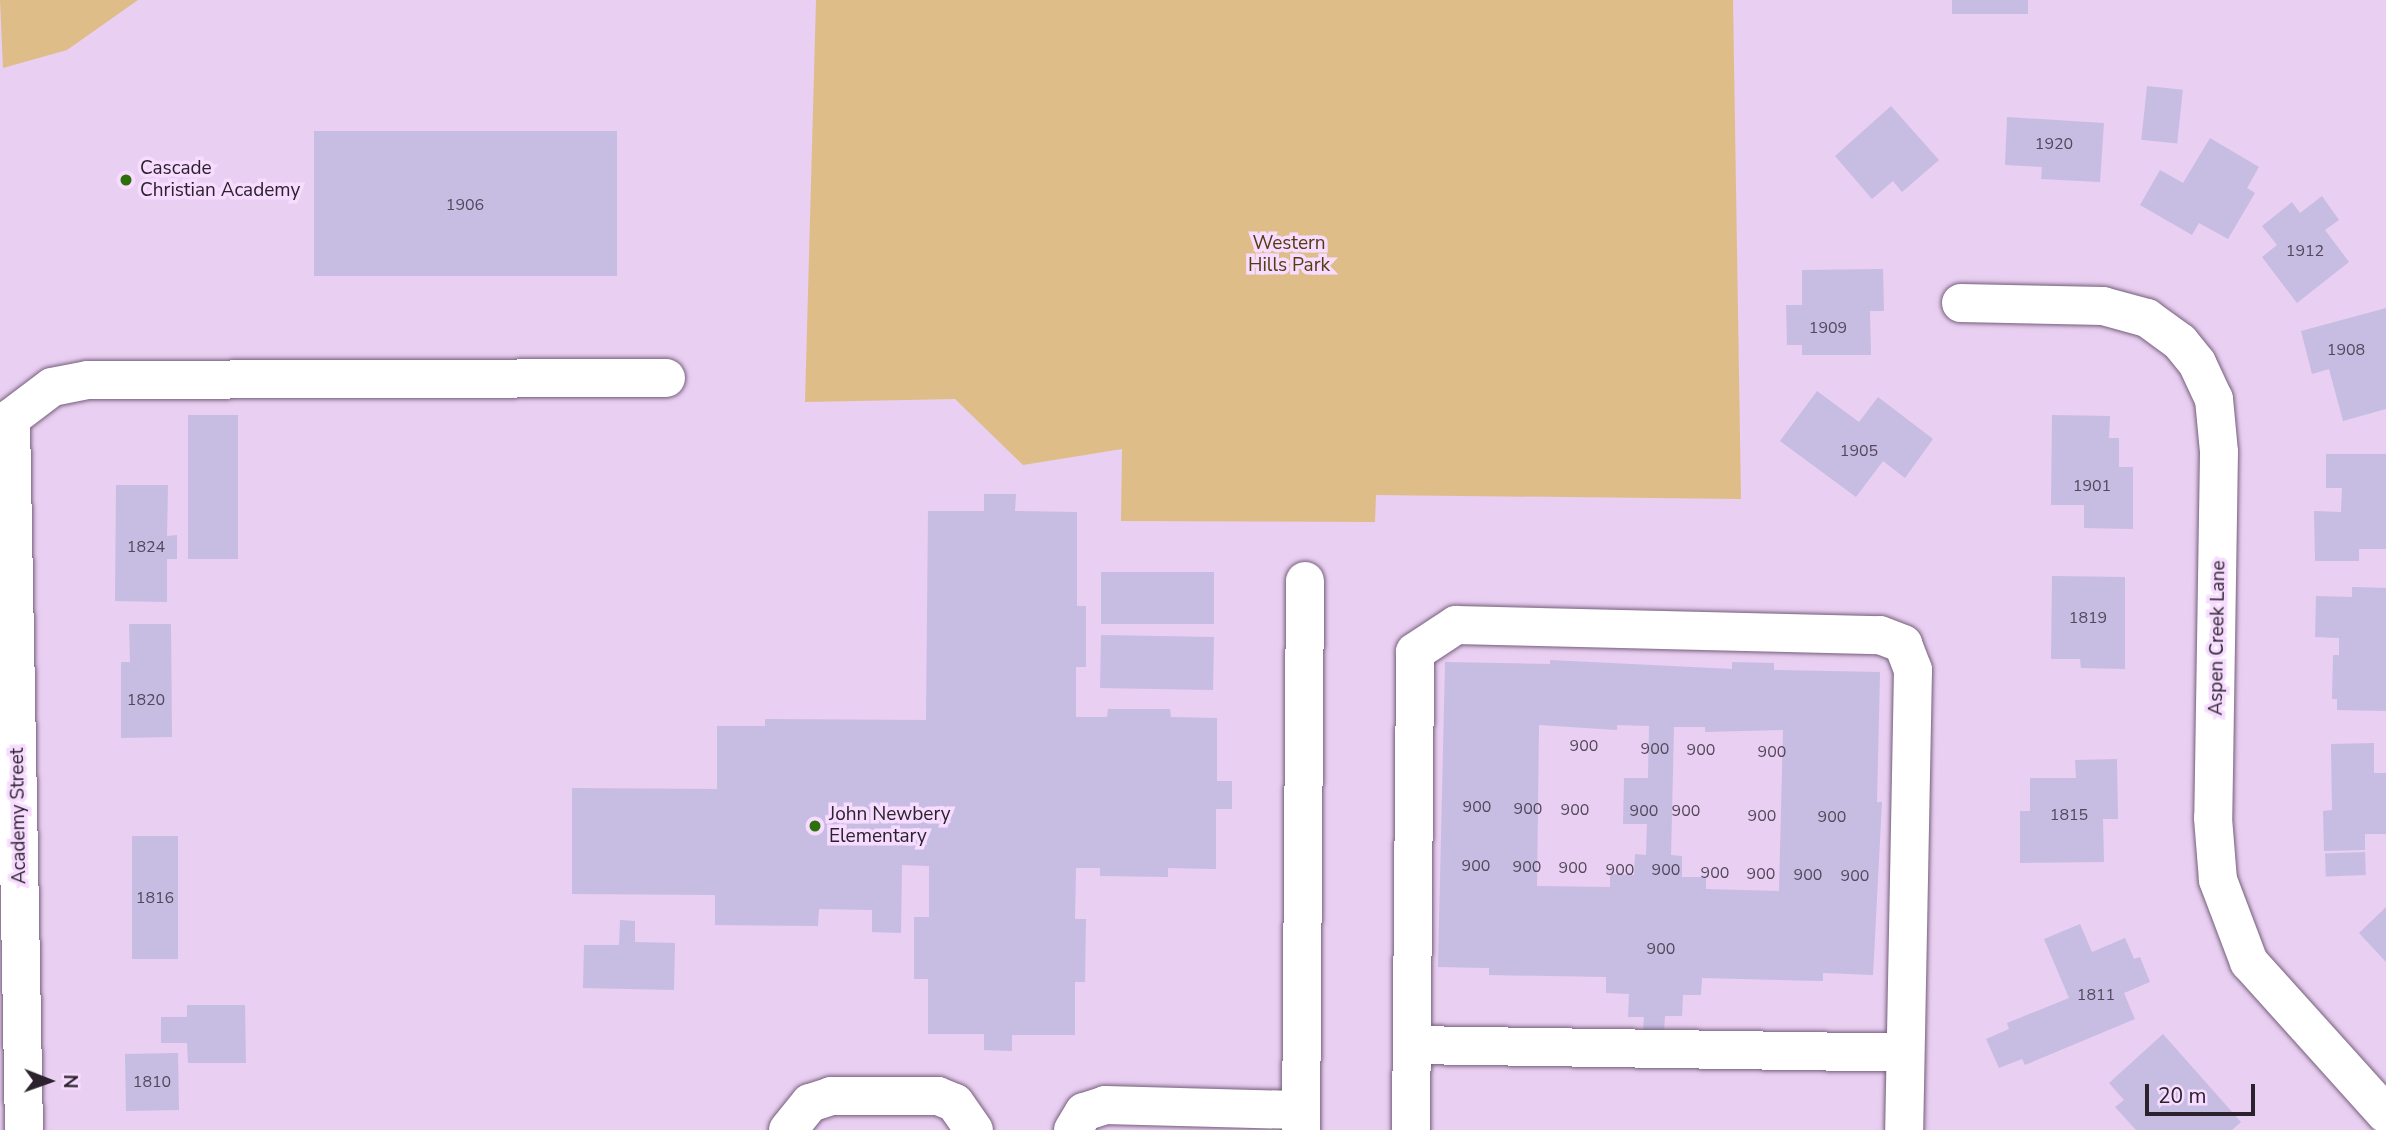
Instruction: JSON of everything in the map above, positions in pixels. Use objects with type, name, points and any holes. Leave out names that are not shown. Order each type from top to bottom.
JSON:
[{"type":"street","name":"Aspen Creek Lane","points":[[1961,303],[2103,306],[2147,318],[2180,342],[2197,363],[2214,399],[2220,452],[2213,818],[2218,880],[2249,962],[2386,1114]]},
{"type":"street","name":"Academy Street","points":[[24,1130],[11,1038],[11,418],[52,387],[89,380],[666,378]]},
{"type":"street","points":[[1073,1130],[1084,1112],[1105,1105],[1301,1120],[1305,580]]},
{"type":"street","points":[[1411,1130],[1415,652],[1456,625],[1881,635],[1903,644],[1913,670],[1904,1130]]},
{"type":"street","points":[[1412,1045],[1905,1053]]},
{"type":"street","points":[[788,1130],[810,1104],[831,1096],[938,1096],[955,1104],[974,1130]]},
{"type":"green space","points":[[0,0],[138,0],[67,50],[3,68]]},
{"type":"green space","name":"Western Hills Park","points":[[816,0],[1733,0],[1741,499],[1376,495],[1375,522],[1121,521],[1122,449],[1023,465],[955,399],[805,402]]},
{"type":"building","points":[[1952,0],[2028,0],[2028,14],[1952,14]]},
{"type":"building","points":[[2147,86],[2183,90],[2177,143],[2141,140]]},
{"type":"building","points":[[1891,106],[1939,160],[1902,192],[1893,181],[1872,199],[1835,156]]},
{"type":"building","points":[[2007,117],[2104,123],[2100,182],[2041,179],[2042,167],[2005,165]]},
{"type":"building","points":[[314,131],[617,131],[617,276],[314,276]]},
{"type":"building","points":[[2210,138],[2259,167],[2247,188],[2255,193],[2228,239],[2199,223],[2192,235],[2140,205],[2160,170],[2183,183]]},
{"type":"building","points":[[2322,196],[2339,220],[2325,230],[2349,262],[2297,303],[2262,257],[2277,245],[2262,226],[2292,202],[2300,213]]},
{"type":"building","points":[[1883,269],[1884,311],[1870,311],[1871,355],[1802,355],[1802,345],[1787,345],[1786,305],[1802,305],[1802,270]]},
{"type":"building","points":[[2386,308],[2386,409],[2343,421],[2329,369],[2312,374],[2301,331]]},
{"type":"building","points":[[1817,391],[1859,422],[1878,397],[1933,439],[1905,478],[1883,461],[1856,497],[1780,441]]},
{"type":"building","points":[[188,415],[238,415],[238,559],[188,559]]},
{"type":"building","points":[[2052,415],[2110,416],[2109,438],[2119,438],[2119,467],[2133,467],[2133,529],[2084,528],[2084,505],[2051,505]]},
{"type":"building","points":[[2326,454],[2386,454],[2386,549],[2359,549],[2359,561],[2315,561],[2314,511],[2341,512],[2342,488],[2326,488]]},
{"type":"building","points":[[116,485],[168,485],[167,536],[177,535],[177,559],[167,559],[167,602],[115,601]]},
{"type":"building","points":[[984,494],[1016,494],[1015,511],[1077,512],[1077,606],[1086,606],[1086,667],[1076,667],[1076,717],[1107,717],[1108,709],[1170,709],[1171,717],[1217,718],[1217,781],[1232,781],[1232,809],[1216,809],[1216,869],[1168,868],[1168,877],[1100,876],[1100,868],[1076,868],[1075,919],[1086,919],[1085,982],[1075,982],[1075,1035],[1012,1035],[1012,1051],[984,1050],[984,1034],[928,1034],[928,979],[914,979],[914,917],[929,917],[929,866],[902,865],[901,933],[872,932],[872,910],[819,909],[818,926],[715,925],[715,895],[572,894],[572,788],[717,789],[717,726],[765,726],[765,719],[926,720],[928,511],[984,511]]},
{"type":"building","points":[[1101,572],[1214,572],[1214,624],[1101,624]]},
{"type":"building","points":[[2052,576],[2125,577],[2125,669],[2081,668],[2080,659],[2051,659]]},
{"type":"building","points":[[2352,587],[2386,588],[2386,711],[2337,710],[2337,699],[2332,699],[2333,655],[2339,655],[2339,638],[2315,637],[2316,596],[2352,597]]},
{"type":"building","points":[[129,624],[171,624],[172,737],[121,738],[121,662],[130,662]]},
{"type":"building","points":[[1101,635],[1214,637],[1213,690],[1100,688]]},
{"type":"building","points":[[1550,660],[1732,669],[1732,662],[1774,663],[1774,670],[1880,672],[1877,802],[1882,802],[1873,975],[1823,973],[1823,981],[1702,978],[1701,995],[1683,995],[1682,1016],[1665,1016],[1664,1032],[1643,1031],[1644,1017],[1628,1017],[1629,994],[1606,993],[1606,977],[1489,975],[1489,968],[1438,967],[1445,662],[1550,664]],"holes":[[[1539,725],[1617,730],[1617,725],[1649,726],[1648,778],[1624,778],[1623,824],[1647,824],[1646,855],[1635,854],[1634,875],[1610,874],[1610,887],[1537,886]],[[1674,727],[1705,727],[1705,732],[1783,730],[1779,891],[1706,889],[1706,877],[1682,877],[1682,856],[1671,855]]]},
{"type":"building","points":[[2374,743],[2374,773],[2386,773],[2386,834],[2365,834],[2365,850],[2324,851],[2323,811],[2332,810],[2331,744]]},
{"type":"building","points":[[2117,759],[2118,819],[2103,819],[2104,862],[2020,863],[2020,811],[2030,811],[2030,778],[2076,778],[2075,760]]},
{"type":"building","points":[[132,836],[178,836],[178,959],[132,959]]},
{"type":"building","points":[[2365,852],[2366,875],[2326,876],[2325,853]]},
{"type":"building","points":[[2386,907],[2386,962],[2359,933]]},
{"type":"building","points":[[620,920],[635,921],[635,942],[675,943],[674,990],[583,988],[584,945],[619,945]]},
{"type":"building","points":[[2080,924],[2092,952],[2125,938],[2134,959],[2140,957],[2150,982],[2124,993],[2135,1019],[2025,1065],[2022,1059],[1999,1068],[1986,1039],[2009,1029],[2007,1023],[2069,998],[2044,939]]},
{"type":"building","points":[[187,1005],[245,1005],[246,1063],[188,1063],[187,1043],[161,1043],[161,1017],[187,1017]]},
{"type":"building","points":[[2163,1034],[2241,1122],[2232,1130],[2136,1130],[2115,1107],[2124,1100],[2109,1083]]},
{"type":"building","points":[[178,1053],[179,1110],[126,1111],[125,1054]]},
{"type":"place","name":"Cascade Christian Academy","points":[[126,180]]},
{"type":"place","name":"John Newbery Elementary","points":[[815,826]]}]
